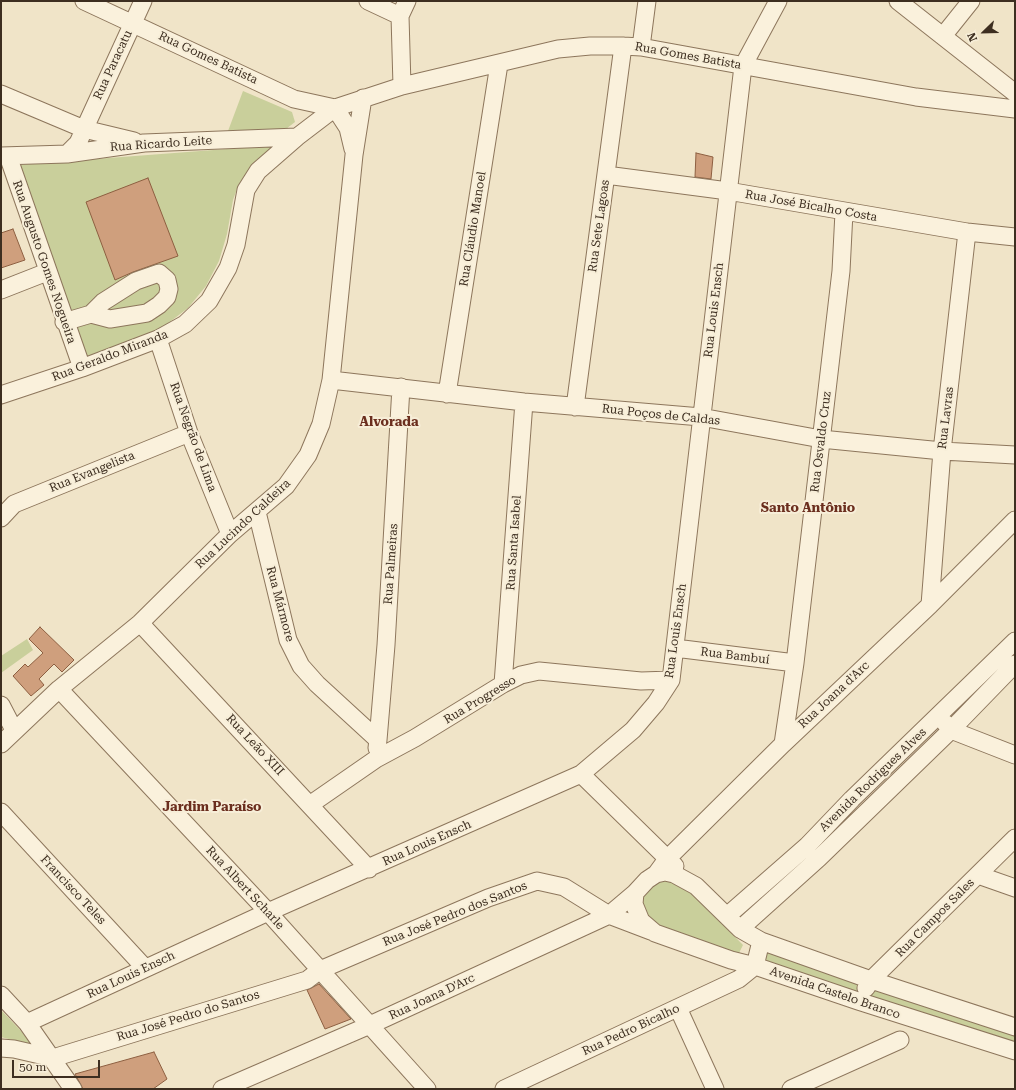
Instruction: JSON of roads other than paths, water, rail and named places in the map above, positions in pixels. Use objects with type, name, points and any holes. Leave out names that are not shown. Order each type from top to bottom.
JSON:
[{"type":"street","name":"Rua Gomes Batista","points":[[84,1],[133,22],[294,99],[334,108]]},
{"type":"street","name":"Rua Paracatu","points":[[68,154],[78,143],[143,1]]},
{"type":"street","points":[[368,1],[404,9],[402,86]]},
{"type":"street","points":[[641,47],[647,1]]},
{"type":"street","name":"Rua Louis Ensch","points":[[27,1023],[268,912],[369,869],[581,774],[633,730],[656,703],[671,680],[743,66],[778,1]]},
{"type":"street","points":[[898,1],[1015,93]]},
{"type":"street","points":[[943,36],[971,1]]},
{"type":"street","name":"Rua Gomes Batista","points":[[363,98],[402,86],[558,49],[590,46],[623,46],[641,47],[916,97],[1015,109]]},
{"type":"street","name":"Rua Sete Lagoas","points":[[575,407],[623,46]]},
{"type":"street","name":"Rua Cláudio Manoel","points":[[447,394],[499,64]]},
{"type":"street","points":[[1,94],[84,129],[144,143]]},
{"type":"street","points":[[334,108],[363,98]]},
{"type":"street","name":"Rua Lucindo Caldeira","points":[[1,744],[14,730],[59,689],[140,623],[230,534],[286,486],[308,455],[321,424],[331,380],[354,155],[363,98]]},
{"type":"street","name":"Rua Geraldo Miranda","points":[[1,395],[82,368],[158,339],[185,324],[209,301],[228,268],[236,245],[246,190],[258,171],[297,137],[334,108]]},
{"type":"street","name":"Rua Lucindo Caldeira","points":[[334,108],[348,128],[354,155]]},
{"type":"street","name":"Rua Ricardo Leite","points":[[4,156],[68,154],[144,143],[297,137]]},
{"type":"street","name":"Rua Augusto Gomes Nogueira","points":[[4,156],[82,368]]},
{"type":"street","name":"Rua José Bicalho Costa","points":[[606,175],[728,191],[967,232],[1015,237]]},
{"type":"street","name":"Rua Osvaldo Cruz","points":[[783,744],[795,663],[841,271],[844,212]]},
{"type":"street","name":"Rua Lavras","points":[[930,605],[942,451],[967,232]]},
{"type":"street","points":[[1,290],[47,272]]},
{"type":"street","points":[[64,322],[91,314]]},
{"type":"street","name":"Rua Negrão de Lima","points":[[158,339],[189,433],[230,534]]},
{"type":"street","name":"Rua Poços de Caldas","points":[[331,380],[524,402],[701,417],[821,439],[942,451],[1015,455]]},
{"type":"street","name":"Rua Palmeiras","points":[[378,740],[386,645],[401,387]]},
{"type":"street","name":"Rua Santa Isabel","points":[[503,684],[524,402]]},
{"type":"street","name":"Rua Evangelista","points":[[1,518],[14,504],[189,433]]},
{"type":"street","name":"Rua Mármore","points":[[257,512],[288,640],[301,666],[317,684],[378,740]]},
{"type":"street","name":"Rua Joana d'Arc","points":[[656,874],[667,859],[783,744],[930,605],[1015,520]]},
{"type":"street","name":"Rua Leão XIII","points":[[140,623],[369,869]]},
{"type":"street","name":"Avenida Rodrigues Alves","points":[[727,916],[807,846],[852,799],[940,716],[1015,641]]},
{"type":"street","name":"Rua Bambuí","points":[[675,648],[795,663]]},
{"type":"street","name":"Avenida Rodrigues Alves","points":[[740,929],[819,858],[951,730],[1015,664]]},
{"type":"street","name":"Rua Progresso","points":[[310,804],[376,759],[415,738],[503,684],[521,675],[539,671],[641,681],[671,680]]},
{"type":"street","name":"Rua Albert Scharle","points":[[59,689],[268,912],[427,1089]]},
{"type":"street","points":[[1,705],[14,730]]},
{"type":"street","points":[[940,716],[951,730],[1015,755]]},
{"type":"street","points":[[376,759],[378,740]]},
{"type":"street","name":"Avenida Castelo Branco","points":[[581,774],[740,929],[761,941],[871,980],[1015,1027]]},
{"type":"street","name":"Francisco Teles","points":[[1,812],[146,968]]},
{"type":"street","name":"Rua Campos Sales","points":[[858,1001],[871,980],[1015,838]]},
{"type":"street","points":[[807,846],[819,858]]},
{"type":"street","points":[[635,893],[647,880],[656,874]]},
{"type":"street","name":"Avenida Castelo Branco","points":[[656,874],[674,874],[696,886]]},
{"type":"street","points":[[978,875],[1015,888]]},
{"type":"street","name":"Rua José Pedro dos Santos","points":[[320,970],[488,898],[537,881],[564,887],[609,915]]},
{"type":"street","name":"Avenida Castelo Branco","points":[[635,893],[634,904],[641,921],[655,933]]},
{"type":"street","name":"Rua Joana D'Arc","points":[[222,1089],[370,1025],[609,915],[635,893]]},
{"type":"street","name":"Avenida Castelo Branco","points":[[609,915],[724,958],[755,966],[858,1001],[1015,1051]]},
{"type":"street","points":[[755,966],[761,941]]},
{"type":"street","name":"Rua Pedro Bicalho","points":[[504,1089],[739,979],[755,966]]},
{"type":"street","name":"Rua José Pedro do Santos","points":[[53,1058],[306,980],[320,970]]},
{"type":"street","points":[[1,995],[27,1023],[53,1058],[73,1089]]},
{"type":"street","points":[[678,1008],[715,1089]]},
{"type":"street","points":[[791,1089],[900,1040]]},
{"type":"street","points":[[1,1048],[14,1049],[53,1058]]},
{"type":"district","name":"Alvorada","points":[[389,422]]},
{"type":"district","name":"Santo Antônio","points":[[808,508]]},
{"type":"district","name":"Jardim Paraíso","points":[[212,807]]}]
